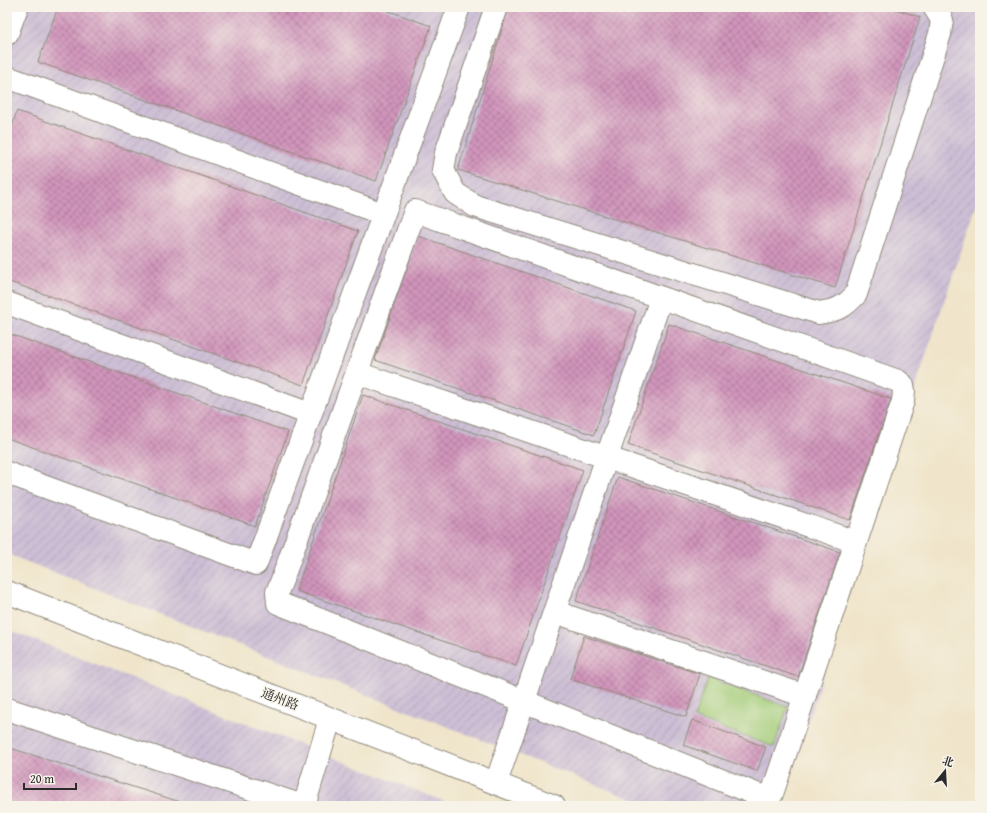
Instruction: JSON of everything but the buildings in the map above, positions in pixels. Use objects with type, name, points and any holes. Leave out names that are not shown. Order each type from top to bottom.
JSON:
[{"type":"street","points":[[7,34],[17,7]]},
{"type":"street","points":[[7,473],[256,564],[458,7]]},
{"type":"street","points":[[496,7],[446,153],[443,170],[455,193],[475,206],[819,313],[838,310],[849,303],[856,294],[940,34],[942,20],[934,7]]},
{"type":"street","points":[[7,78],[383,214]]},
{"type":"street","points":[[415,212],[660,298],[898,381],[903,385],[903,401],[775,788],[772,794],[766,796],[756,794],[278,603],[278,592],[280,586],[415,212]]},
{"type":"street","points":[[496,783],[660,298]]},
{"type":"street","points":[[7,303],[310,414]]},
{"type":"street","points":[[357,373],[856,542]]},
{"type":"street","name":"通州路","points":[[7,592],[554,806]]},
{"type":"street","points":[[554,612],[805,696]]},
{"type":"street","points":[[7,709],[304,806],[330,719]]},
{"type":"shaded area","points":[[7,7],[980,7],[980,195],[917,382],[781,806],[650,806],[7,554]]},
{"type":"shaded area","points":[[7,629],[456,806],[7,806]]},
{"type":"green space","points":[[708,678],[788,707],[774,747],[694,718]]}]
